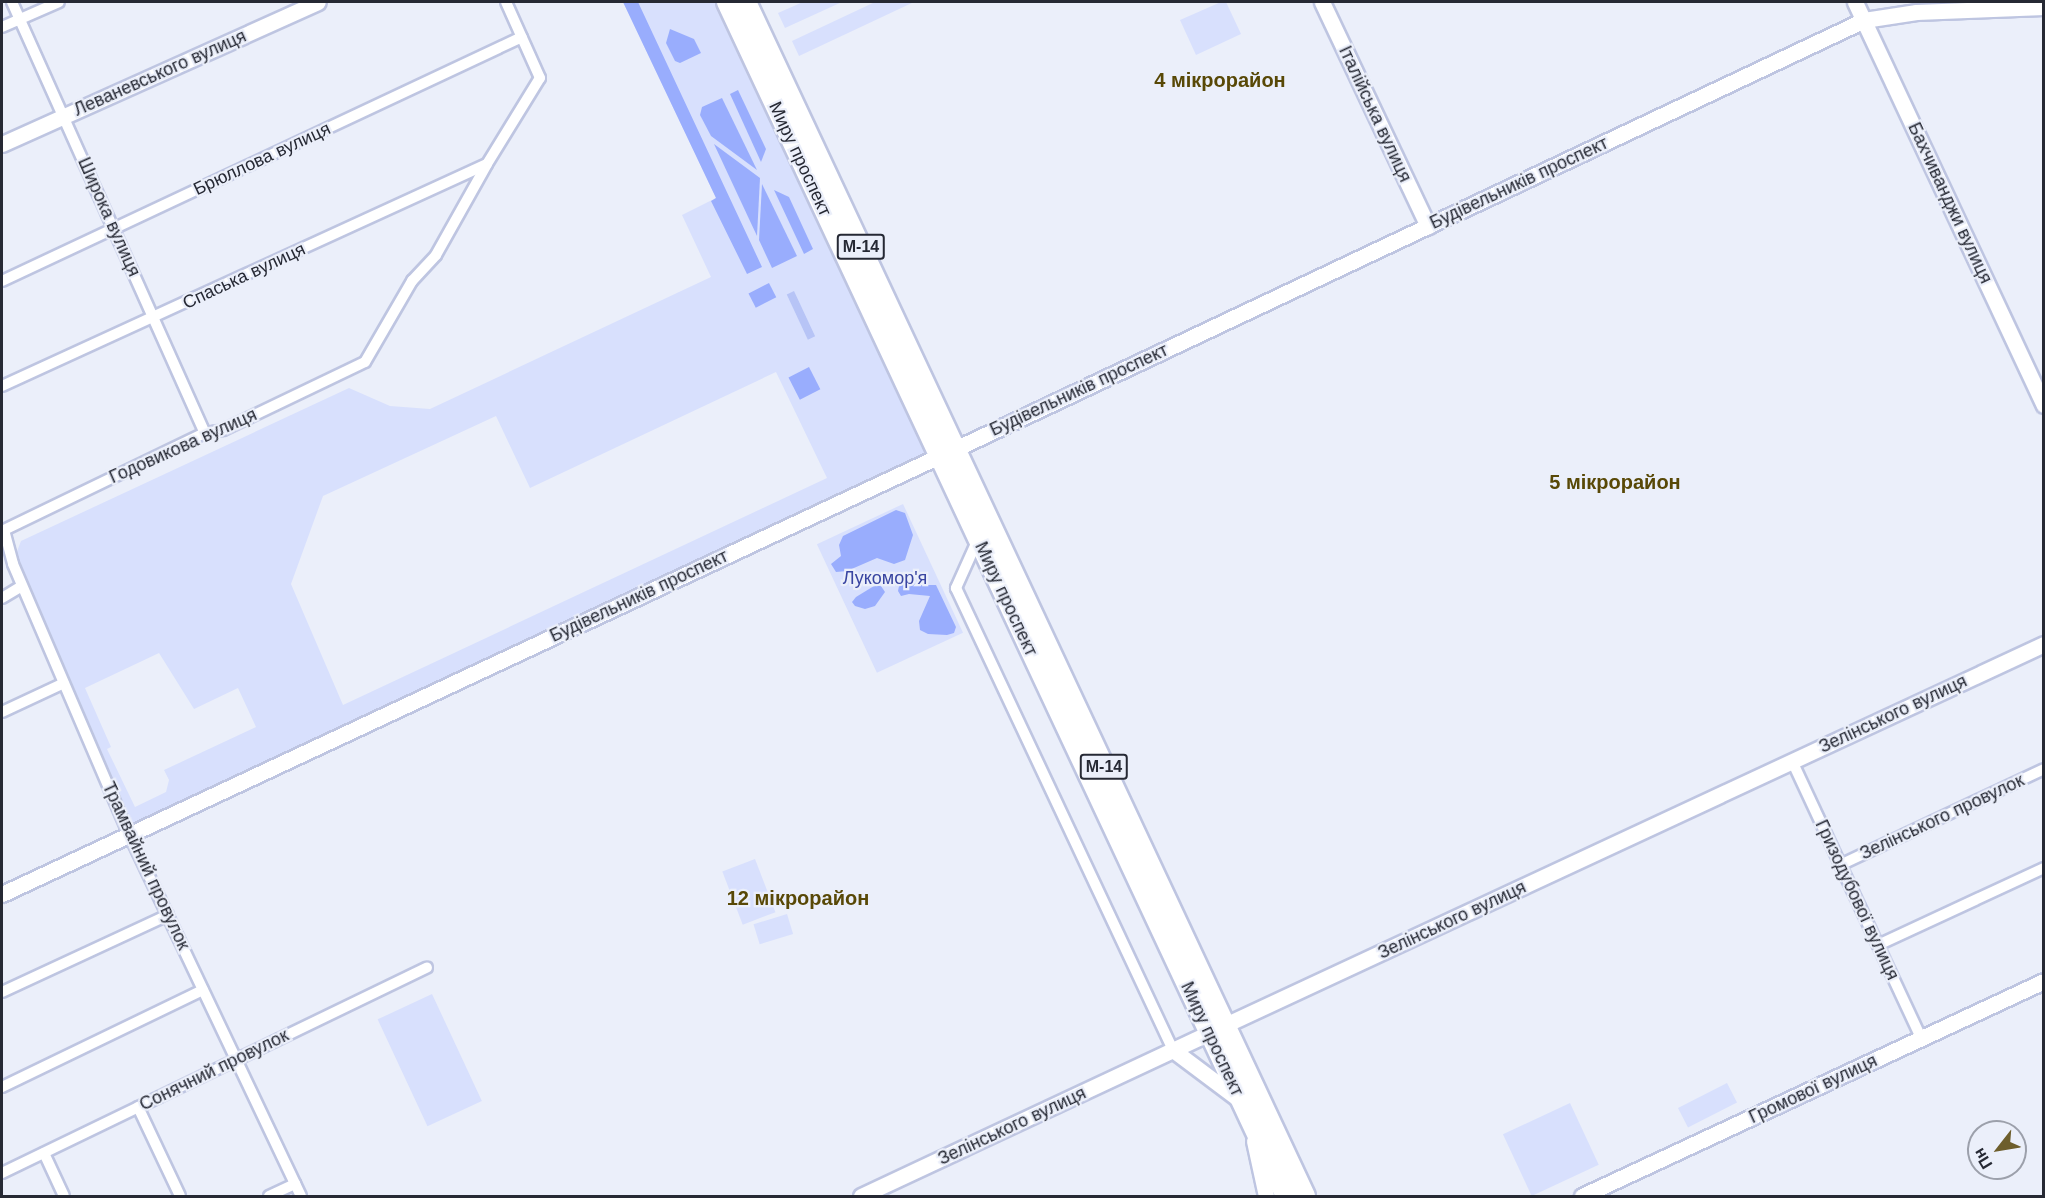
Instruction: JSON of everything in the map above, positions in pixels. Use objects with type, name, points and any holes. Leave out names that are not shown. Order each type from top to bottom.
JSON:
[{"type":"highway","name":"Миру проспект","points":[[727,2],[947,452],[1217,1029],[1245,1110],[1286,1197]]},
{"type":"highway","name":"Миру проспект","points":[[746,2],[947,452],[978,538],[1217,1029],[1305,1197]]},
{"type":"street","name":"Широка вулиця","points":[[12,2],[205,433]]},
{"type":"street","points":[[2,27],[59,2]]},
{"type":"street","name":"Леваневського вулиця","points":[[2,144],[318,2]]},
{"type":"street","points":[[487,164],[540,78],[506,2]]},
{"type":"street","name":"Італійська вулиця","points":[[1322,2],[1428,226]]},
{"type":"street","name":"Бахчиванджи вулиця","points":[[1856,2],[2043,405]]},
{"type":"street","name":"Будівельників проспект","points":[[2,894],[1864,20],[1954,6],[2043,7]]},
{"type":"street","name":"Брюллова вулиця","points":[[2,280],[522,37]]},
{"type":"street","name":"Спаська вулиця","points":[[2,386],[487,164]]},
{"type":"street","name":"Годовикова вулиця","points":[[3,530],[205,433],[223,430],[365,362],[412,281],[436,255],[487,164]]},
{"type":"street","name":"Трамвайний провулок","points":[[3,530],[22,586],[129,834],[301,1197]]},
{"type":"street","points":[[978,538],[957,588],[1173,1050],[1245,1110],[1266,1197]]},
{"type":"street","points":[[2,598],[22,586]]},
{"type":"street","name":"Зелінського вулиця","points":[[861,1197],[2043,644]]},
{"type":"street","points":[[2,712],[64,683]]},
{"type":"street","name":"Гризодубової вулиця","points":[[1792,761],[1921,1038]]},
{"type":"street","name":"Зелінського провулок","points":[[1840,865],[2043,769]]},
{"type":"street","points":[[1878,945],[2043,868]]},
{"type":"street","points":[[2,992],[168,915]]},
{"type":"street","name":"Сонячний провулок","points":[[2,1173],[427,968]]},
{"type":"street","name":"Громової вулиця","points":[[1582,1197],[2043,981]]},
{"type":"street","points":[[2,1086],[203,990]]},
{"type":"street","points":[[138,1107],[180,1197]]},
{"type":"street","points":[[44,1153],[64,1197]]},
{"type":"street","points":[[269,1197],[295,1184]]},
{"type":"green space","points":[[623,2],[719,2],[883,358],[932,454],[132,827],[18,562],[16,554],[21,541],[349,388],[390,406],[430,409],[711,277],[682,215],[716,198]],"holes":[[[776,372],[827,478],[343,705],[291,584],[323,496],[496,416],[530,488]],[[159,653],[194,709],[238,688],[256,727],[164,770],[169,780],[166,792],[135,807],[107,749],[111,747],[85,688]]]},
{"type":"green space","points":[[803,2],[842,2],[785,28],[778,13]]},
{"type":"green space","points":[[875,2],[914,2],[799,56],[792,41]]},
{"type":"green space","points":[[1221,2],[1226,2],[1241,34],[1196,55],[1180,20]]},
{"type":"green space","name":"Лукомор'я","points":[[903,504],[963,633],[877,673],[817,544]]},
{"type":"green space","points":[[755,859],[775,912],[743,925],[722,872]]},
{"type":"green space","points":[[787,914],[793,934],[760,944],[754,924]]},
{"type":"green space","points":[[432,994],[482,1101],[427,1126],[378,1019]]},
{"type":"green space","points":[[1727,1083],[1737,1103],[1688,1128],[1678,1108]]},
{"type":"green space","points":[[1570,1103],[1599,1165],[1532,1196],[1503,1134]]},
{"type":"shaded area","points":[[623,2],[638,2],[762,267],[747,274],[711,201],[716,198]]},
{"type":"shaded area","points":[[670,29],[694,39],[701,53],[680,63],[675,61],[666,43]]},
{"type":"shaded area","points":[[738,90],[766,149],[761,162],[730,94]]},
{"type":"shaded area","points":[[722,98],[757,170],[711,136],[700,115],[702,107]]},
{"type":"shaded area","points":[[714,144],[760,178],[757,236]]},
{"type":"shaded area","points":[[762,184],[797,256],[772,268],[759,240]]},
{"type":"shaded area","points":[[774,190],[789,197],[813,249],[804,254]]},
{"type":"shaded area","points":[[769,283],[776,297],[756,308],[749,293]]},
{"type":"shaded area","points":[[794,291],[815,336],[808,340],[787,294]]},
{"type":"shaded area","points":[[809,367],[820,389],[800,400],[789,377]]},
{"type":"shaded area","points":[[896,510],[905,513],[913,535],[905,560],[894,564],[877,558],[847,571],[836,572],[831,564],[841,556],[839,545],[843,536]]},
{"type":"shaded area","points":[[909,581],[921,585],[936,585],[956,627],[954,633],[928,634],[920,630],[919,621],[930,596],[909,594],[901,596],[898,591],[899,586]]},
{"type":"shaded area","points":[[874,586],[881,586],[885,592],[875,606],[865,609],[855,606],[852,602],[856,597]]},
{"type":"district","name":"4 мікрорайон","points":[[1220,80]]},
{"type":"district","name":"5 мікрорайон","points":[[1615,482]]},
{"type":"district","name":"12 мікрорайон","points":[[798,898]]}]
